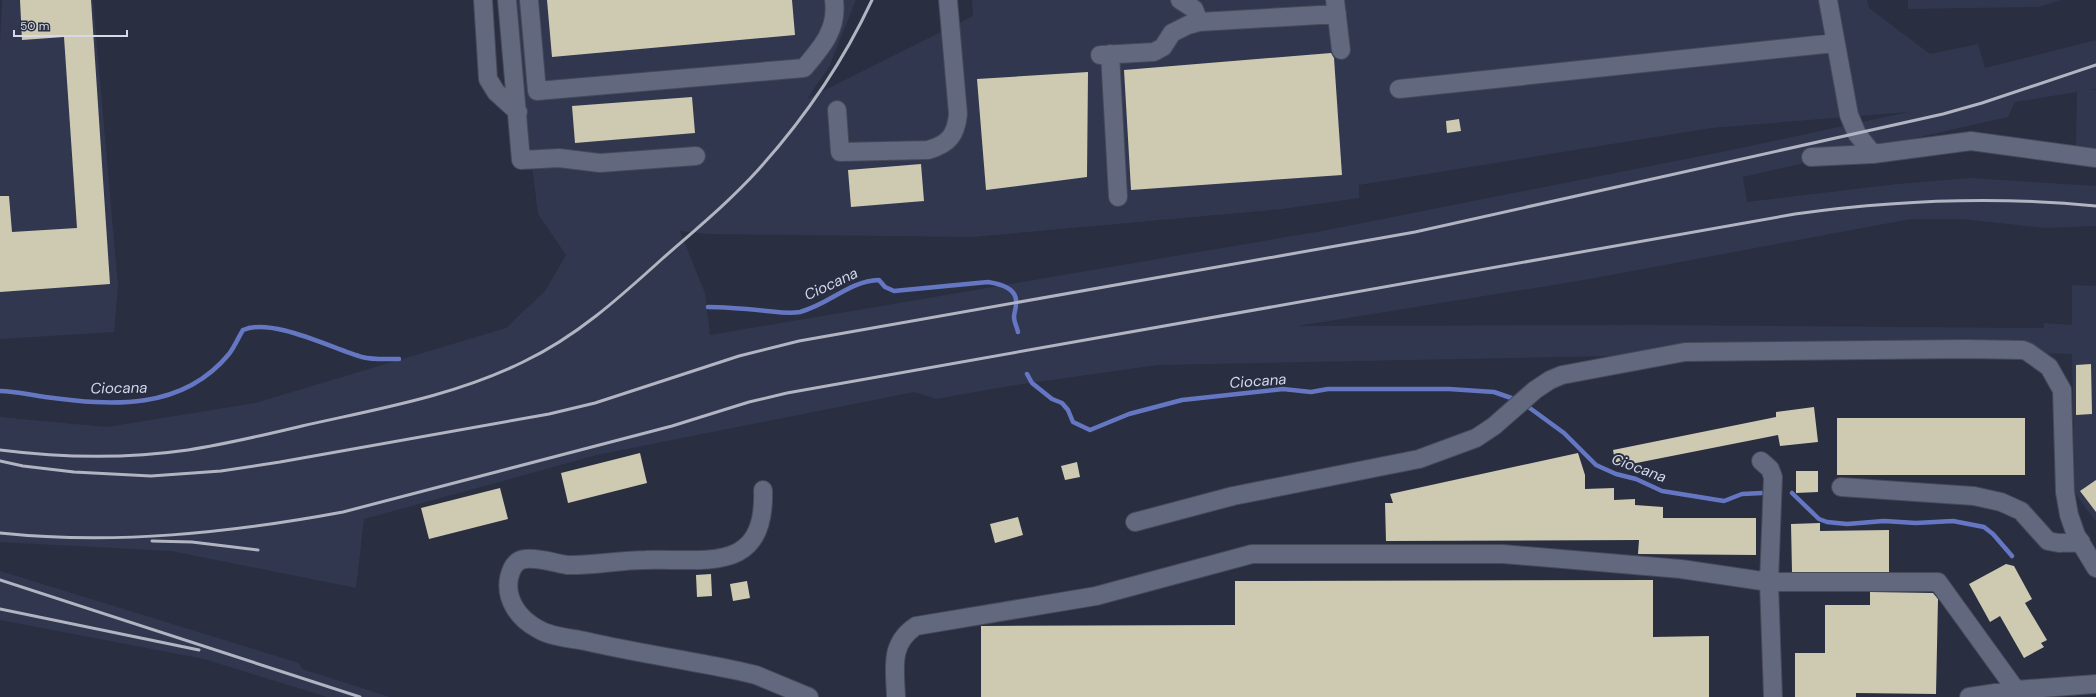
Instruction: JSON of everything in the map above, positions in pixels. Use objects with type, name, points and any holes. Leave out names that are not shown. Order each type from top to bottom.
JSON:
[{"type":"street","points":[[483,0],[488,79],[496,92],[518,112]]},
{"type":"street","points":[[506,0],[518,112],[521,160],[559,158],[600,163],[696,156]]},
{"type":"street","points":[[529,0],[537,91],[804,68],[824,45],[836,12],[834,0]]},
{"type":"street","points":[[837,110],[840,152],[928,150],[938,147],[947,141],[957,127],[958,114],[948,0]]},
{"type":"street","points":[[1180,0],[1194,9],[1199,22]]},
{"type":"street","points":[[1828,0],[1849,115],[1857,134],[1873,154]]},
{"type":"street","points":[[1118,197],[1105,54],[1154,52],[1163,47],[1172,33],[1188,25],[1199,22],[1336,7],[1341,50]]},
{"type":"street","points":[[1399,89],[1835,43]]},
{"type":"street","points":[[1811,157],[1873,154],[1971,141],[2096,158]]},
{"type":"street","points":[[1135,522],[1233,496],[1419,458],[1476,438],[1494,426],[1535,390],[1550,380],[1562,375],[1685,352],[2016,350],[2028,352],[2050,367],[2062,390],[2065,492],[2069,515],[2081,542],[2096,568]]},
{"type":"street","points":[[1761,461],[1770,469],[1773,477],[1769,582],[1773,697]]},
{"type":"street","points":[[1841,487],[1974,496],[2001,502],[2020,511],[2048,541],[2059,543],[2081,542]]},
{"type":"street","points":[[763,490],[764,508],[760,528],[754,541],[733,556],[689,560],[632,560],[567,565],[524,559],[516,562],[510,571],[508,583],[510,598],[514,608],[526,621],[542,632],[628,651],[756,675],[809,697]]},
{"type":"street","points":[[896,697],[895,654],[905,633],[916,626],[1096,596],[1252,554],[1503,554],[1681,569],[1769,582],[1938,582],[2016,690]]},
{"type":"street","points":[[1970,697],[2016,690],[2096,684]]},
{"type":"shaded area","points":[[2,0],[93,0],[118,286],[114,332],[0,339],[0,43]]},
{"type":"shaded area","points":[[515,0],[856,0],[829,67],[807,99],[973,16],[972,0],[1867,0],[1869,8],[1930,54],[1978,44],[1985,68],[2096,40],[2096,89],[2088,90],[2096,90],[2096,150],[2076,146],[2077,92],[2015,102],[2008,117],[1743,177],[1747,202],[1897,184],[1970,178],[2096,186],[2096,226],[2045,228],[1962,219],[1911,219],[1584,280],[1298,326],[1649,325],[2044,328],[2044,323],[2072,325],[2072,285],[2096,286],[2096,522],[2075,493],[2072,354],[1871,349],[1616,356],[1158,365],[1009,386],[936,399],[914,392],[597,455],[364,519],[356,588],[171,551],[0,542],[0,417],[107,427],[255,403],[506,328],[545,291],[566,255],[538,214],[524,100]],"holes":[[[1908,112],[1736,149],[1322,231],[710,335],[705,293],[680,231],[708,234],[973,237],[1282,209],[1359,198],[1359,185],[1711,128]]]},
{"type":"shaded area","points":[[1908,0],[2061,0],[2038,7],[1908,9]]},
{"type":"shaded area","points":[[0,571],[299,663],[302,669],[390,697],[327,697],[204,659],[0,620]]},
{"type":"building","points":[[20,0],[91,0],[110,284],[0,292],[0,196],[9,196],[12,232],[77,228],[64,37],[22,40]]},
{"type":"building","points":[[547,0],[792,0],[795,35],[552,57]]},
{"type":"building","points":[[1331,53],[1334,58],[1342,175],[1131,190],[1124,70]]},
{"type":"building","points":[[1088,72],[1087,177],[986,190],[977,79]]},
{"type":"building","points":[[692,97],[695,133],[575,143],[572,106]]},
{"type":"building","points":[[1459,119],[1461,131],[1447,133],[1446,121]]},
{"type":"building","points":[[921,164],[924,201],[851,207],[848,170]]},
{"type":"building","points":[[2091,364],[2092,414],[2076,415],[2076,365]]},
{"type":"building","points":[[1814,407],[1818,442],[1780,446],[1778,435],[1616,467],[1613,450],[1776,417],[1776,412]]},
{"type":"building","points":[[1837,418],[2025,418],[2025,475],[1837,475]]},
{"type":"building","points":[[640,453],[647,483],[568,503],[561,473]]},
{"type":"building","points":[[1578,453],[1585,475],[1585,489],[1614,488],[1614,500],[1635,499],[1635,505],[1663,507],[1663,518],[1756,518],[1756,555],[1638,554],[1639,540],[1386,541],[1385,503],[1393,503],[1390,494]]},
{"type":"building","points":[[1077,462],[1080,477],[1065,480],[1061,466]]},
{"type":"building","points":[[1796,471],[1818,471],[1818,492],[1796,493]]},
{"type":"building","points":[[2096,480],[2096,512],[2080,491]]},
{"type":"building","points":[[500,488],[508,519],[429,539],[421,508]]},
{"type":"building","points":[[1018,517],[1023,535],[995,543],[990,524]]},
{"type":"building","points":[[1820,523],[1820,531],[1889,530],[1889,572],[1792,572],[1791,524]]},
{"type":"building","points":[[2006,564],[2014,566],[2032,599],[2025,603],[2047,640],[2041,643],[2044,647],[2024,658],[2000,616],[1990,622],[1969,584]]},
{"type":"building","points":[[711,574],[712,596],[697,597],[696,575]]},
{"type":"building","points":[[1653,580],[1653,637],[1709,636],[1709,697],[981,697],[981,626],[1235,625],[1235,581]]},
{"type":"building","points":[[747,581],[750,598],[733,601],[730,584]]},
{"type":"building","points":[[1870,592],[1933,593],[1938,599],[1936,694],[1856,693],[1856,697],[1795,697],[1795,653],[1825,653],[1825,605],[1870,605]]},
{"type":"waterway","name":"Ciocana","points":[[708,307],[796,313],[821,304],[849,288],[868,281],[879,280],[885,287],[894,291],[988,282],[1003,286],[1014,294],[1016,299],[1014,319],[1018,332]]},
{"type":"waterway","name":"Ciocana","points":[[0,391],[95,402],[144,400],[168,395],[190,386],[210,373],[229,354],[243,330],[255,327],[286,331],[362,357],[376,359],[399,359]]},
{"type":"waterway","name":"Ciocana","points":[[1027,374],[1032,383],[1052,399],[1062,403],[1068,410],[1073,422],[1090,430],[1129,414],[1182,400],[1283,389],[1311,392],[1328,389],[1449,389],[1494,392],[1517,400]]},
{"type":"waterway","name":"Ciocana","points":[[1527,406],[1564,433],[1596,465],[1616,474],[1636,479],[1662,491],[1724,501],[1742,494],[1762,493]]},
{"type":"waterway","name":"Ciocana","points":[[1792,493],[1819,519],[1827,522],[1847,524],[1884,521],[1916,523],[1953,521],[1984,527],[1993,534],[2012,556]]},
{"type":"railway","points":[[0,450],[47,455],[117,456],[164,453],[203,448],[443,393],[497,374],[523,362],[561,341],[596,316],[712,216],[758,170],[807,110],[835,68],[861,23],[872,0]]},
{"type":"railway","points":[[0,461],[23,466],[74,472],[151,476],[221,471],[280,462],[549,414],[595,403],[739,356],[799,341],[1415,232],[1943,114],[1982,103],[2096,65]]},
{"type":"railway","points":[[0,533],[86,538],[172,535],[258,526],[343,512],[672,426],[749,402],[787,393],[1795,214],[1870,205],[1945,201],[2020,201],[2096,206]]},
{"type":"railway","points":[[152,541],[192,542],[258,550]]},
{"type":"railway","points":[[0,580],[360,697]]},
{"type":"railway","points":[[0,609],[199,650]]}]
